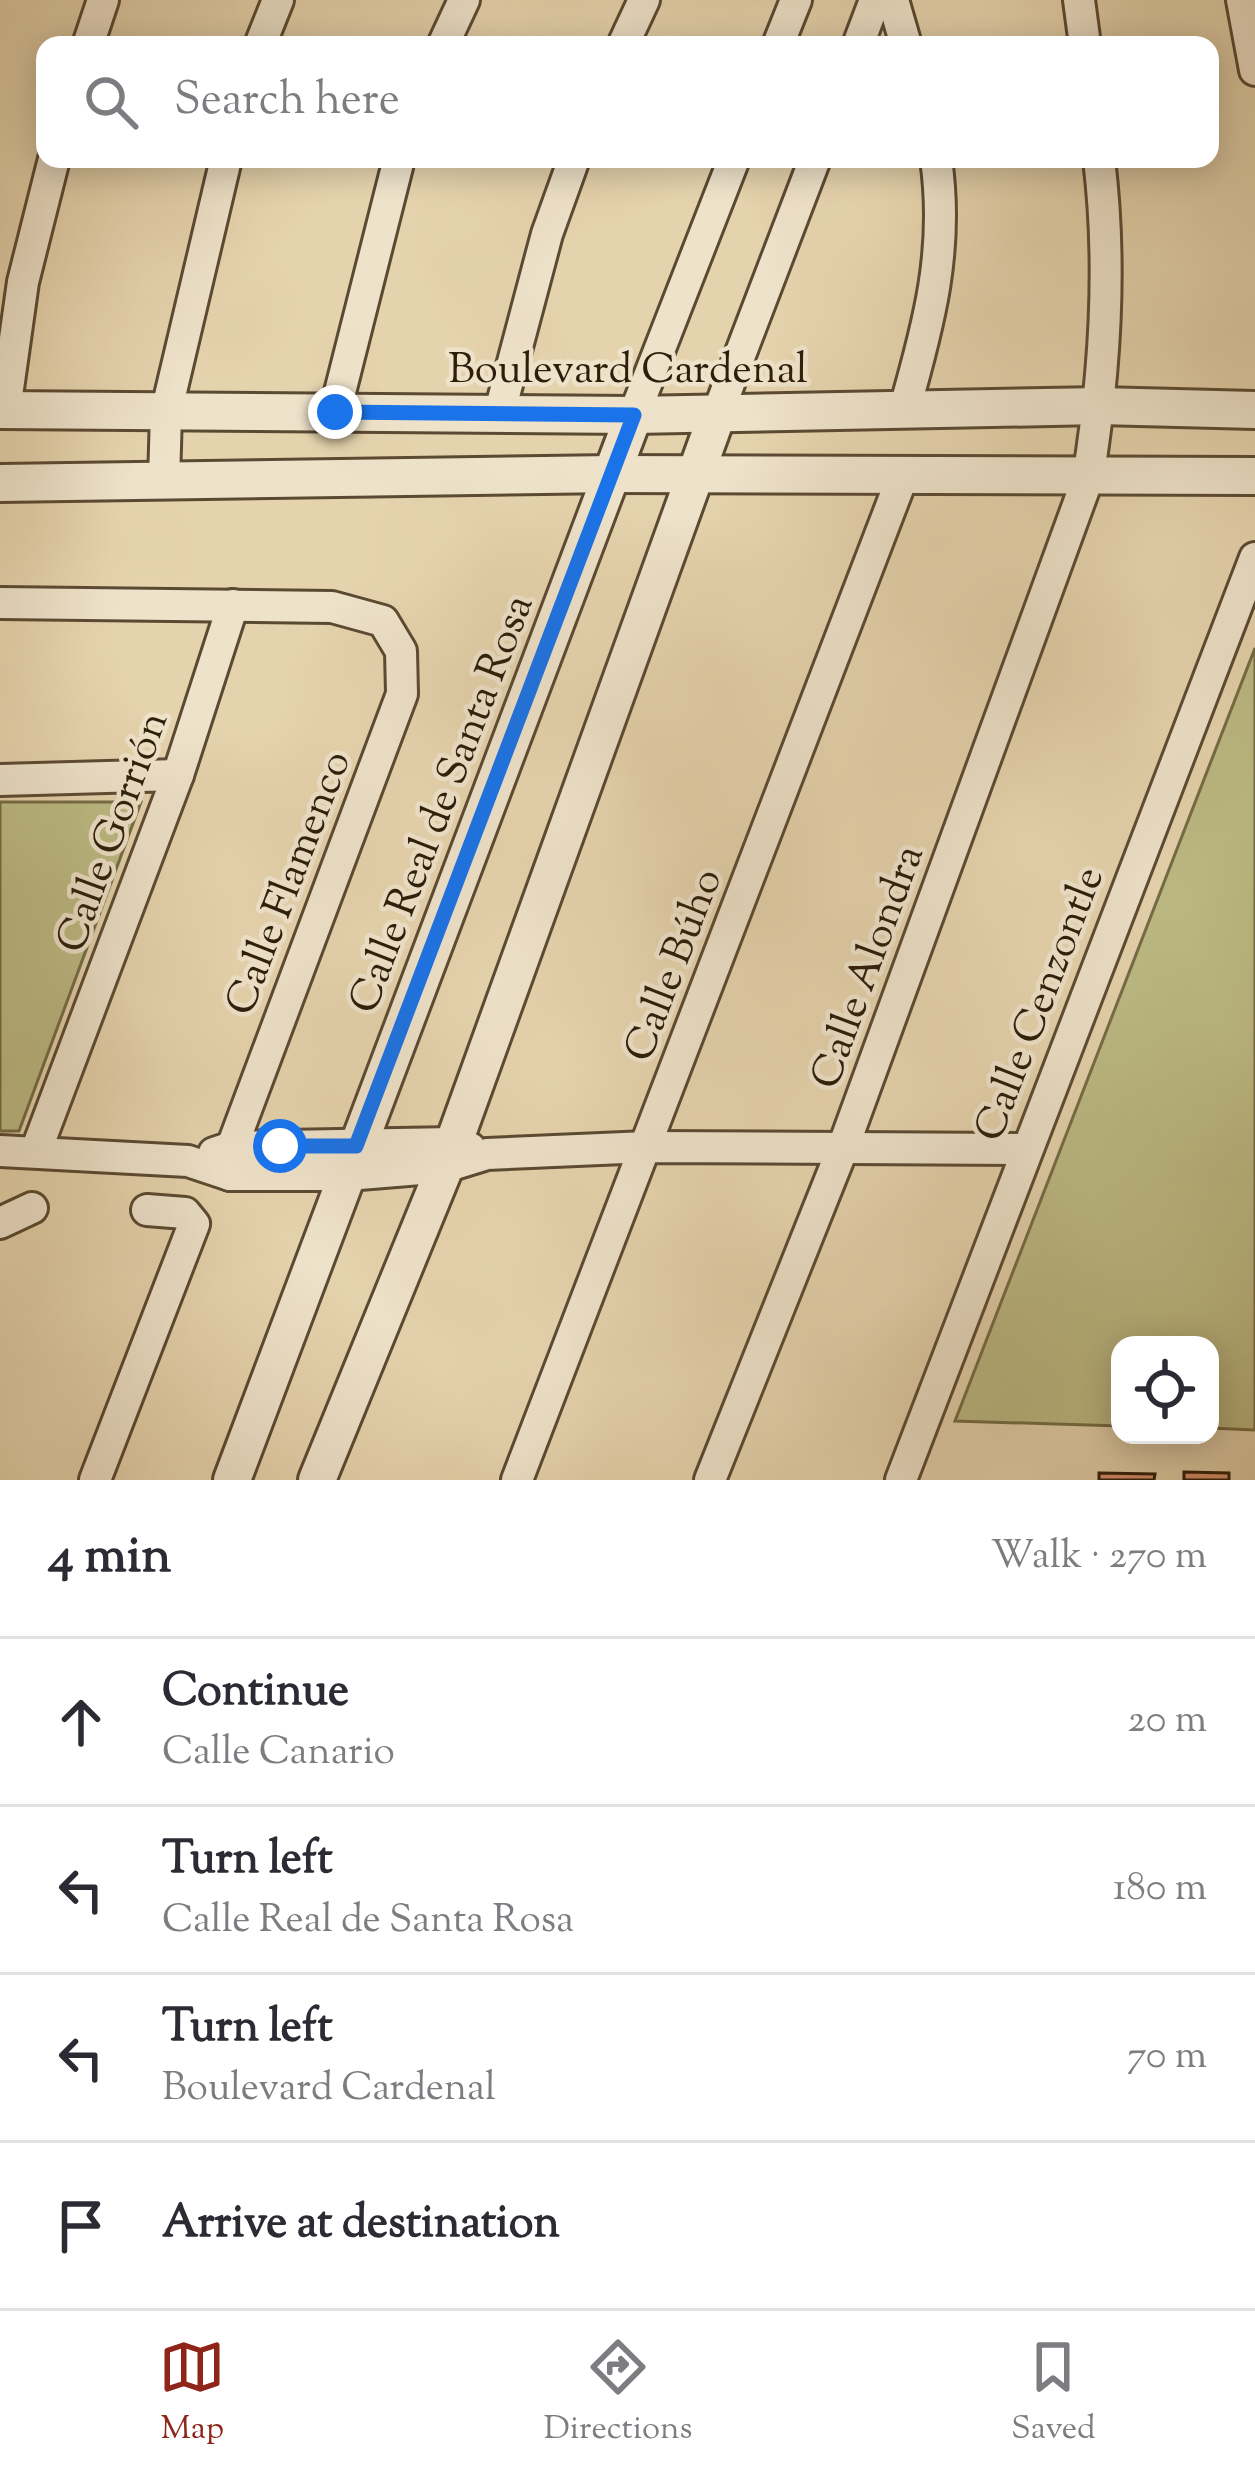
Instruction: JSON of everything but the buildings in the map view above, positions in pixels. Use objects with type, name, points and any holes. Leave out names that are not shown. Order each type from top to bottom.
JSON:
[{"type":"street","points":[[91,36],[103,0]]},
{"type":"street","points":[[264,36],[278,0]]},
{"type":"street","points":[[447,36],[464,0]]},
{"type":"street","points":[[627,36],[644,0]]},
{"type":"street","points":[[782,36],[796,0]]},
{"type":"street","points":[[861,36],[875,0]]},
{"type":"street","points":[[893,0],[903,36]]},
{"type":"street","points":[[1079,0],[1084,36]]},
{"type":"street","points":[[1242,0],[1255,70]]},
{"type":"street","points":[[3,410],[23,282],[52,168]]},
{"type":"street","points":[[164,482],[166,413],[224,168]]},
{"type":"street","points":[[335,412],[397,168]]},
{"type":"street","points":[[500,411],[547,234],[571,168]]},
{"type":"street","name":"Calle Real de Santa Rosa","points":[[232,1480],[730,168]]},
{"type":"street","points":[[316,1480],[462,1155],[717,415],[811,168]]},
{"type":"street","points":[[904,411],[940,267],[936,168]]},
{"type":"street","name":"Calle Alondra","points":[[710,1480],[844,1145],[1088,478],[1100,406],[1106,269],[1100,168]]},
{"type":"street","name":"Boulevard Cardenal","points":[[3,410],[634,415],[1100,406],[1255,410]]},
{"type":"street","points":[[0,483],[613,474],[1255,476]]},
{"type":"street","name":"Calle Búho","points":[[517,1480],[902,478]]},
{"type":"street","name":"Calle Cenzontle","points":[[901,1480],[1255,558]]},
{"type":"street","points":[[0,603],[232,605]]},
{"type":"street","name":"Calle Flamenco","points":[[231,1161],[402,694],[401,650],[383,621],[332,607],[232,605]]},
{"type":"street","name":"Calle Gorrión","points":[[36,1151],[178,776],[232,605]]},
{"type":"street","points":[[0,780],[178,776]]},
{"type":"street","points":[[0,1151],[188,1161],[352,1161],[647,1147],[1025,1149]]},
{"type":"street","points":[[0,1223],[32,1208]]},
{"type":"street","points":[[95,1480],[194,1223],[185,1213],[147,1210]]},
{"type":"shaded area","points":[[1255,648],[1255,1430],[1219,1428],[1219,1336],[1111,1336],[1111,1426],[955,1421]]},
{"type":"shaded area","points":[[0,802],[141,802],[19,1131],[0,1131]]},
{"type":"route","points":[[280,1146],[356,1146],[634,415],[335,412]]}]
